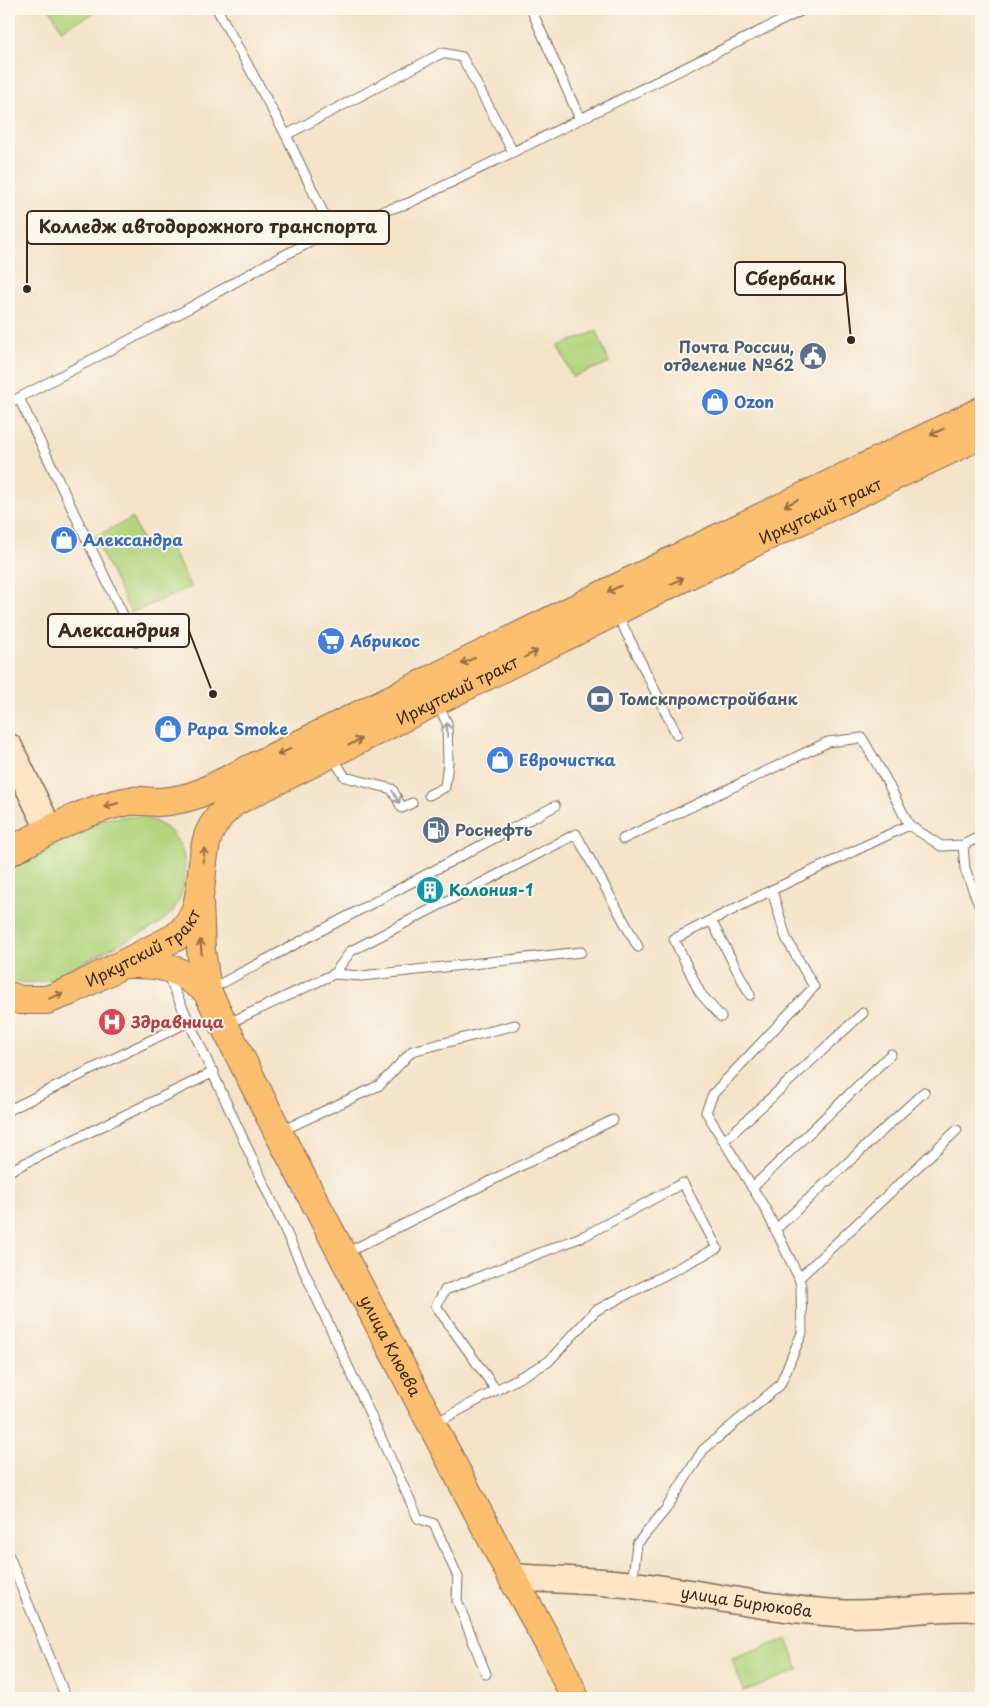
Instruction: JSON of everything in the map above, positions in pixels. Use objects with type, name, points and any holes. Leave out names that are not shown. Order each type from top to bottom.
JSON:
[{"type":"main road","name":"Иркутский тракт","points":[[9,852],[103,807],[127,801],[160,802],[179,800],[203,792],[706,544],[981,411]]},
{"type":"main road","name":"Иркутский тракт","points":[[9,996],[20,1000],[47,1000],[68,992],[176,937],[192,919],[199,903],[207,837],[217,818],[234,802],[736,551],[981,435]]},
{"type":"main road","name":"улица Клюева","points":[[199,903],[201,950],[207,991],[278,1132],[555,1655],[575,1698]]},
{"type":"main road","name":"улица Клюева","points":[[121,964],[163,965],[175,969],[192,979],[207,991]]},
{"type":"street","points":[[9,748],[50,831]]},
{"type":"street","name":"улица Бирюкова","points":[[512,1577],[632,1585],[762,1606],[838,1614],[880,1613],[943,1607],[981,1608]]},
{"type":"lane","points":[[217,9],[286,135],[332,231]]},
{"type":"lane","points":[[531,9],[580,119]]},
{"type":"lane","points":[[9,403],[332,231],[371,215],[409,203],[805,9]]},
{"type":"lane","points":[[286,135],[442,53],[462,57],[513,152]]},
{"type":"lane","points":[[19,398],[136,642]]},
{"type":"lane","points":[[615,611],[677,735]]},
{"type":"lane","points":[[429,795],[445,787],[448,762],[447,723],[436,701]]},
{"type":"lane","points":[[623,840],[828,742],[862,738],[910,825],[941,846],[963,845],[981,836]]},
{"type":"lane","points":[[331,754],[344,777],[392,789],[402,808],[412,803]]},
{"type":"lane","points":[[207,991],[555,806]]},
{"type":"lane","points":[[721,1017],[700,993],[674,939],[910,825]]},
{"type":"lane","points":[[224,1026],[334,974],[351,951],[576,834],[638,947]]},
{"type":"lane","points":[[963,845],[965,869],[981,910]]},
{"type":"lane","points":[[632,1585],[637,1544],[666,1509],[703,1450],[780,1385],[802,1333],[802,1286],[799,1278],[766,1210],[706,1112],[713,1094],[814,987],[786,938],[772,890]]},
{"type":"lane","points":[[711,920],[750,995]]},
{"type":"lane","points":[[334,974],[362,976],[581,952]]},
{"type":"lane","points":[[163,965],[214,1072],[418,1518],[434,1524],[458,1577],[457,1600],[486,1674]]},
{"type":"lane","points":[[724,1141],[862,1013]]},
{"type":"lane","points":[[9,1110],[190,1021]]},
{"type":"lane","points":[[278,1132],[380,1085],[412,1050],[515,1025]]},
{"type":"lane","points":[[752,1188],[891,1054]]},
{"type":"lane","points":[[9,1171],[214,1072]]},
{"type":"lane","points":[[775,1230],[924,1092]]},
{"type":"lane","points":[[343,1254],[613,1120]]},
{"type":"lane","points":[[799,1278],[957,1130]]},
{"type":"lane","points":[[432,1425],[548,1362],[596,1311],[717,1248],[683,1183],[584,1236],[445,1290],[436,1306],[496,1390]]},
{"type":"lane","points":[[9,1556],[66,1698]]},
{"type":"green space","points":[[50,9],[100,9],[100,10],[61,30]]},
{"type":"green space","points":[[597,331],[609,363],[572,377],[559,346]]},
{"type":"green space","points":[[132,518],[146,548],[166,539],[191,587],[131,613],[94,537]]},
{"type":"green space","points":[[120,817],[150,819],[166,828],[175,837],[185,861],[185,874],[183,887],[173,911],[159,924],[51,979],[30,982],[9,980],[9,869],[104,819]]},
{"type":"green space","points":[[787,1639],[799,1670],[744,1691],[732,1659]]},
{"type":"place","name":"Колледж автодорожного транспорта","points":[[27,289]]},
{"type":"place","name":"Сбербанк","points":[[851,340]]},
{"type":"place","name":"Почта России, отделение №62","points":[[813,356]]},
{"type":"place","name":"Ozon","points":[[715,402]]},
{"type":"place","name":"Александра","points":[[64,540]]},
{"type":"place","name":"Абрикос","points":[[331,641]]},
{"type":"place","name":"Александрия","points":[[213,694]]},
{"type":"place","name":"Томскпромстройбанк","points":[[600,699]]},
{"type":"place","name":"Papa Smoke","points":[[168,729]]},
{"type":"place","name":"Еврочистка","points":[[500,760]]},
{"type":"place","name":"Роснефть","points":[[436,830]]},
{"type":"place","name":"Колония-1","points":[[430,890]]},
{"type":"place","name":"Здравница","points":[[112,1022]]}]
